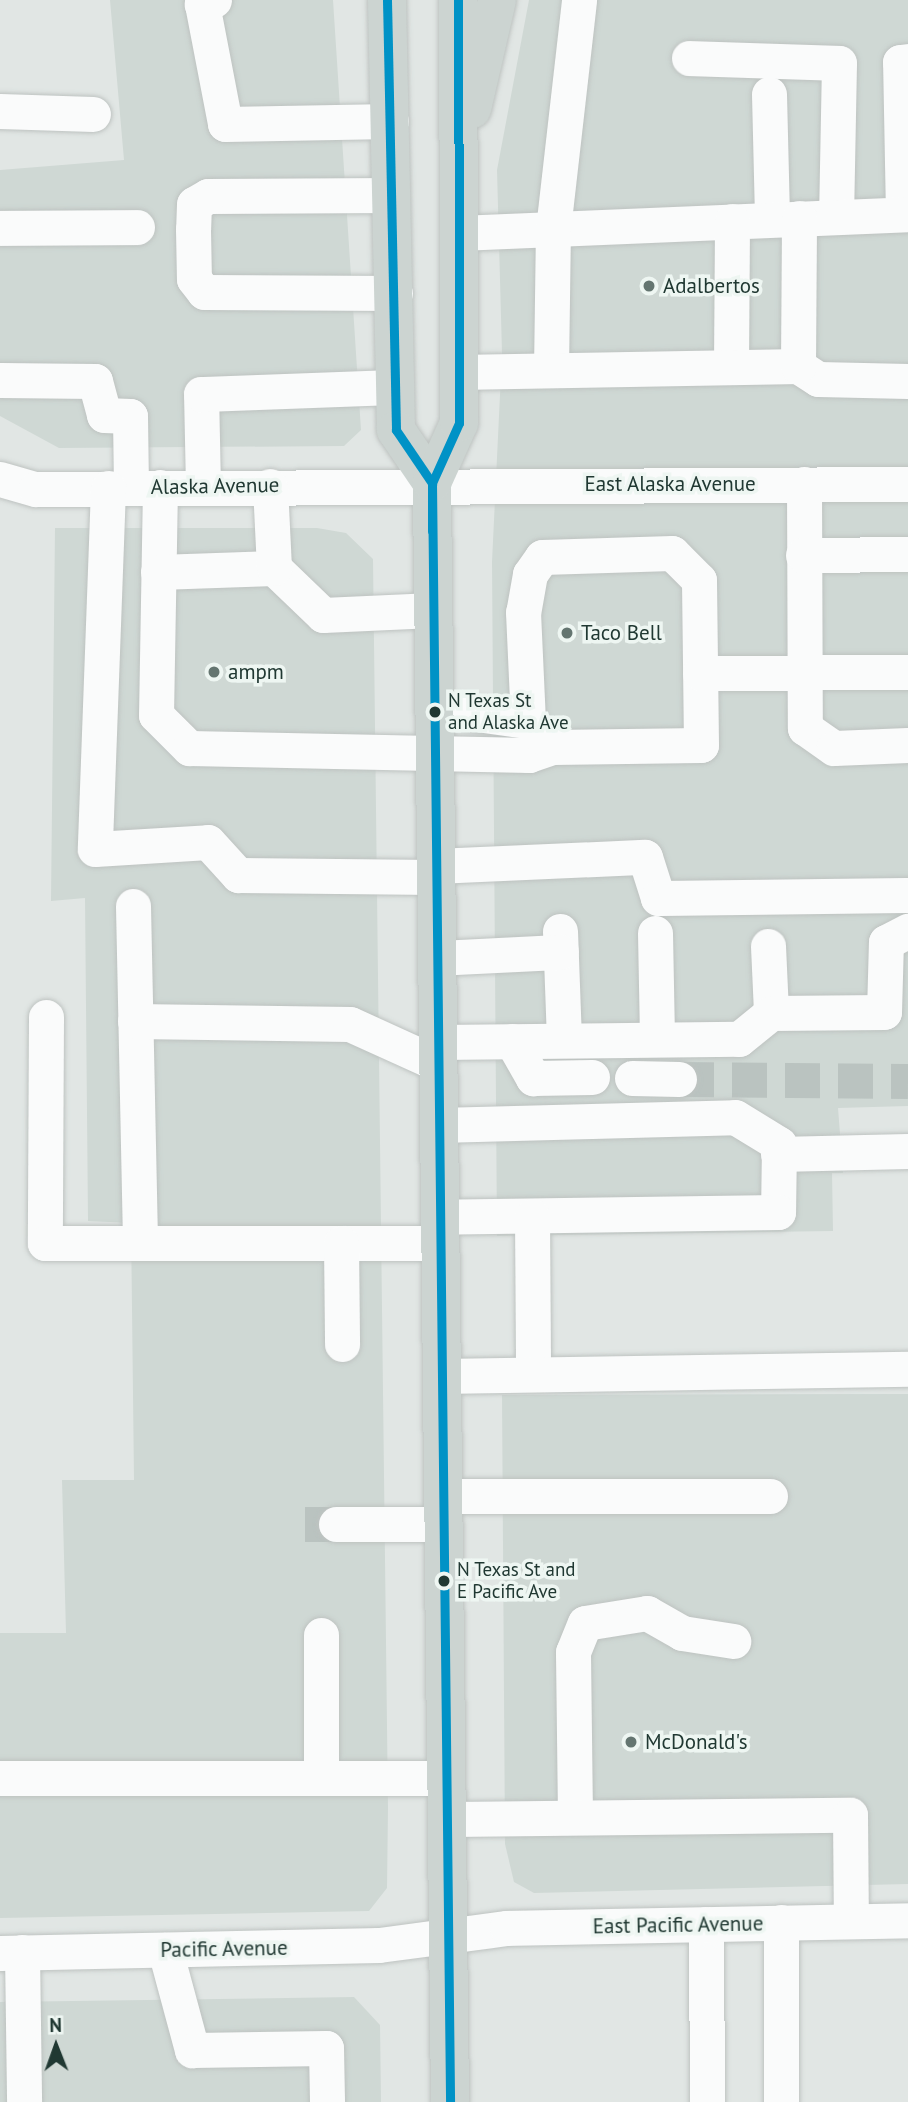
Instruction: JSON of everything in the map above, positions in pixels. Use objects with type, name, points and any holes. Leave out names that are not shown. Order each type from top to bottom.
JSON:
[{"type":"main road","points":[[387,0],[396,430],[432,483]]},
{"type":"main road","points":[[450,2102],[432,483],[459,424],[458,0]]},
{"type":"main road","points":[[457,169],[497,0]]},
{"type":"street","points":[[214,0],[202,4],[225,124],[391,121]]},
{"type":"street","points":[[551,370],[553,229],[579,0]]},
{"type":"street","points":[[689,58],[839,63],[836,217]]},
{"type":"street","points":[[458,233],[906,214],[900,62],[908,61]]},
{"type":"street","points":[[769,94],[786,219],[798,366]]},
{"type":"street","points":[[0,111],[93,114]]},
{"type":"street","points":[[392,195],[208,196],[194,204],[194,279],[204,292],[394,293]]},
{"type":"street","points":[[731,367],[732,221]]},
{"type":"street","points":[[0,228],[137,226]]},
{"type":"street","points":[[460,372],[798,366],[818,379],[908,381]]},
{"type":"street","points":[[0,380],[95,381],[104,415],[130,416],[133,488],[95,849],[208,842],[238,875],[435,872],[645,857],[658,898],[908,895]]},
{"type":"street","points":[[203,487],[201,394],[396,387]]},
{"type":"street","name":"Alaska Avenue","points":[[0,479],[36,489],[432,483]]},
{"type":"street","name":"East Alaska Avenue","points":[[432,483],[908,484]]},
{"type":"street","points":[[804,484],[805,729],[834,748],[908,746]]},
{"type":"street","points":[[270,485],[274,568],[323,615],[433,610]]},
{"type":"street","points":[[133,488],[158,572],[156,715],[189,748],[529,755],[552,747],[701,746],[699,580],[672,554],[542,557],[530,574],[523,612],[528,721]]},
{"type":"street","points":[[803,555],[908,554]]},
{"type":"street","points":[[158,572],[274,568]]},
{"type":"street","points":[[700,673],[908,672]]},
{"type":"street","points":[[434,708],[528,721],[552,747]]},
{"type":"street","points":[[133,906],[140,1243]]},
{"type":"street","points":[[135,1021],[350,1024],[438,1053],[512,1041],[739,1039],[771,1013],[884,1012],[886,943],[908,930]]},
{"type":"street","points":[[655,933],[657,1039]]},
{"type":"street","points":[[437,958],[560,942],[564,1040]]},
{"type":"street","points":[[768,946],[771,1013]]},
{"type":"street","points":[[46,1017],[46,1243],[341,1243],[532,1216],[778,1212],[779,1144],[735,1117],[438,1125]]},
{"type":"street","points":[[512,1041],[533,1078],[592,1077]]},
{"type":"street","points":[[632,1078],[680,1079]]},
{"type":"street","points":[[778,1154],[908,1150]]},
{"type":"street","points":[[532,1216],[533,1373]]},
{"type":"street","points":[[341,1243],[342,1344]]},
{"type":"street","points":[[441,1376],[908,1369]]},
{"type":"street","points":[[336,1524],[442,1510],[770,1496]]},
{"type":"street","points":[[575,1817],[573,1652],[585,1622],[647,1613],[682,1633],[733,1641]]},
{"type":"street","points":[[321,1635],[321,1778]]},
{"type":"street","points":[[0,1778],[446,1778]]},
{"type":"street","points":[[446,1819],[850,1815],[851,1921]]},
{"type":"street","name":"East Pacific Avenue","points":[[448,1937],[507,1928],[908,1920]]},
{"type":"street","points":[[781,1922],[781,2102]]},
{"type":"street","points":[[706,1924],[707,2102]]},
{"type":"street","name":"Pacific Avenue","points":[[11,1953],[165,1950],[448,1937]]},
{"type":"street","points":[[165,1950],[192,2050],[326,2048],[327,2102]]},
{"type":"street","points":[[11,1953],[24,2102]]},
{"type":"shaded area","points":[[110,0],[333,0],[361,430],[344,446],[59,448],[0,416],[0,170],[124,160]]},
{"type":"shaded area","points":[[529,0],[908,0],[908,1106],[838,1108],[843,1173],[832,1173],[833,1231],[497,1236],[492,562],[502,353],[497,170]]},
{"type":"shaded area","points":[[55,528],[317,528],[346,533],[373,559],[388,1808],[387,1888],[369,1911],[0,1918],[0,1633],[66,1633],[62,1480],[134,1480],[131,1223],[88,1221],[85,898],[51,901]]},
{"type":"shaded area","points":[[908,1394],[908,1884],[534,1893],[514,1882],[505,1844],[502,1395]]},
{"type":"shaded area","points":[[354,1997],[380,2025],[381,2102],[0,2102],[0,2002]]},
{"type":"tunnel","points":[[679,1079],[908,1081]]},
{"type":"tunnel","points":[[305,1524],[336,1524]]},
{"type":"transit line","points":[[387,0],[396,430],[432,483],[450,2102]]},
{"type":"transit line","points":[[432,531],[432,483],[459,423],[458,0]]},
{"type":"place","name":"Adalbertos","points":[[649,286]]},
{"type":"place","name":"Taco Bell","points":[[567,633]]},
{"type":"place","name":"ampm","points":[[214,672]]},
{"type":"place","name":"N Texas St and Alaska Ave","points":[[435,712]]},
{"type":"place","name":"N Texas St and E Pacific Ave","points":[[444,1581]]},
{"type":"place","name":"McDonald's","points":[[631,1742]]}]
